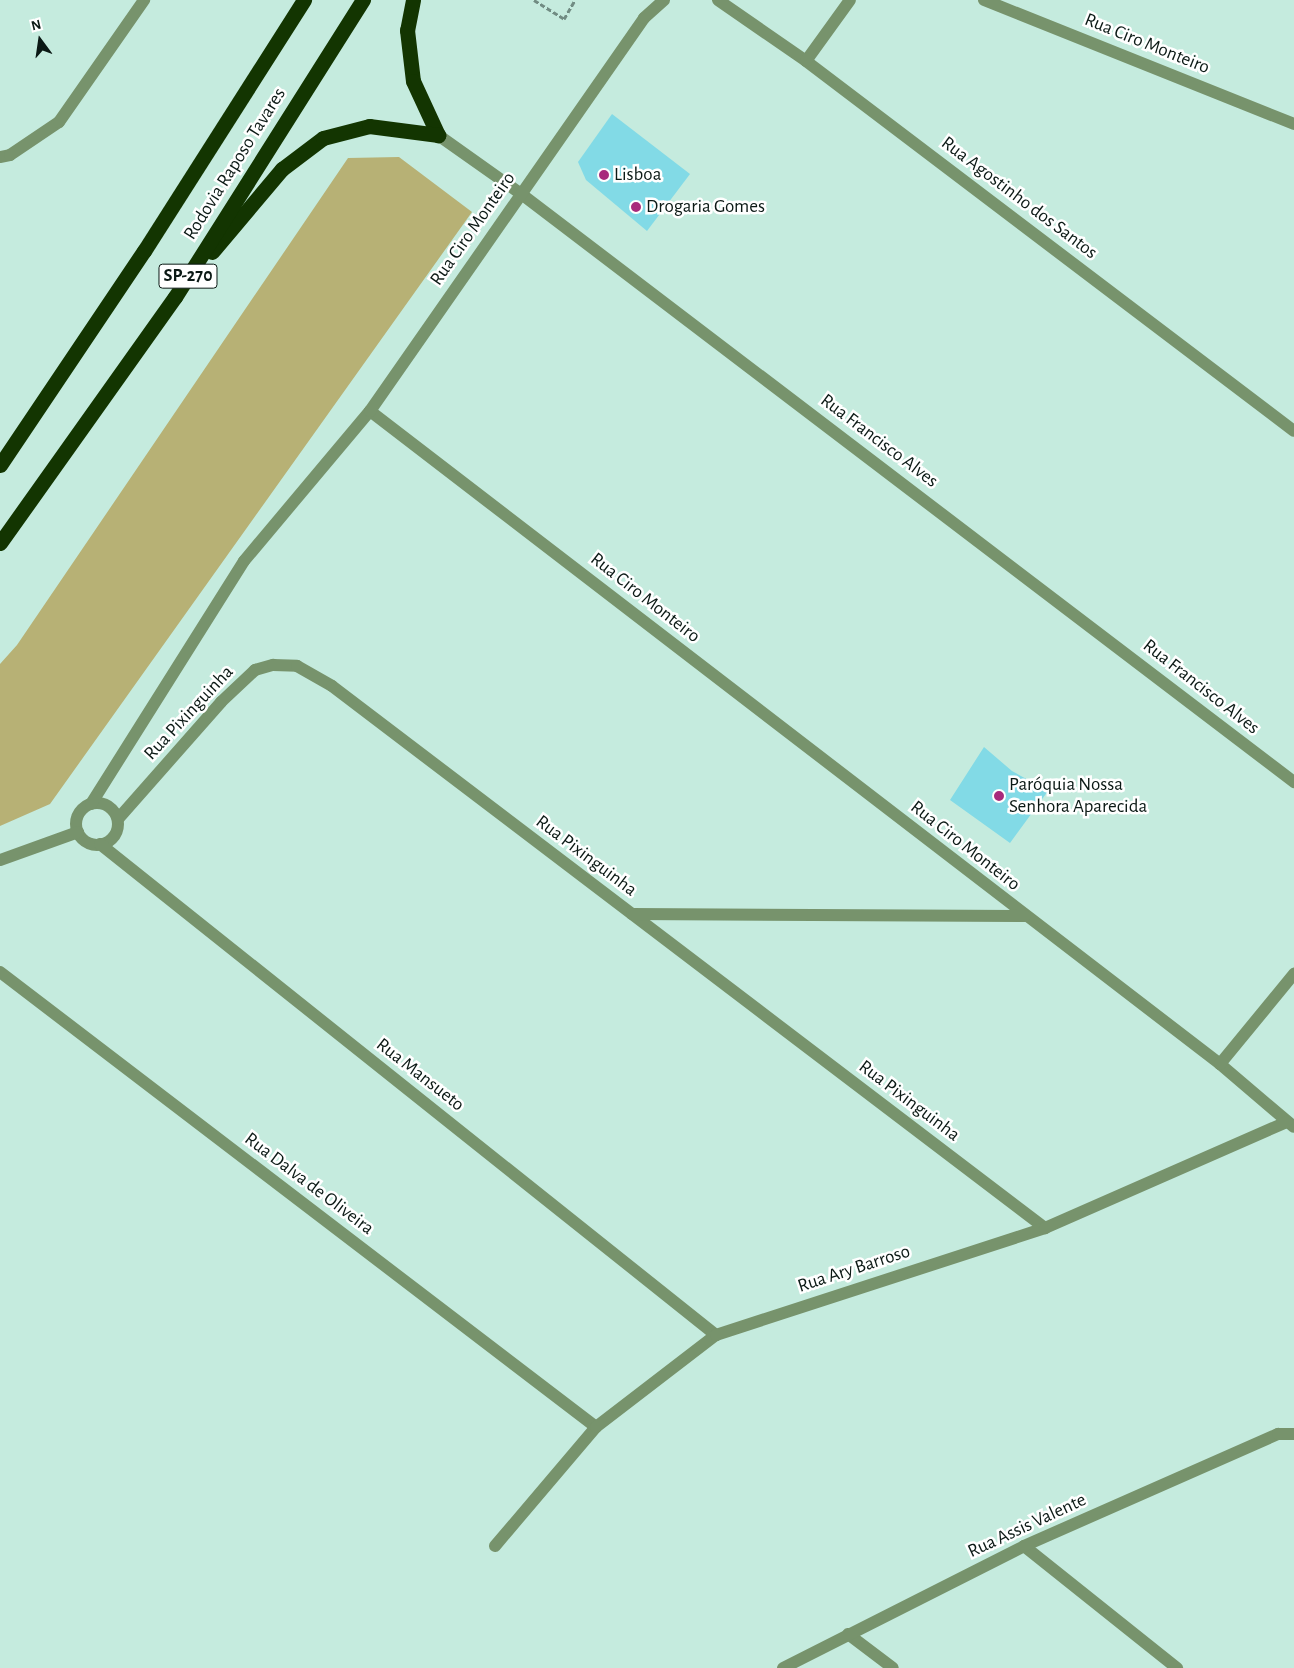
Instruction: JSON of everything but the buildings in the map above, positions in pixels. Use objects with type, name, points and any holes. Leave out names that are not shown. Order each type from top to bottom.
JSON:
[{"type":"highway","name":"Rodovia Raposo Tavares","points":[[0,465],[144,251],[304,0]]},
{"type":"highway","name":"Rodovia Raposo Tavares","points":[[0,543],[174,297],[363,0]]},
{"type":"highway","points":[[413,0],[407,30],[413,82],[438,135]]},
{"type":"highway","points":[[174,297],[282,169],[301,152],[323,138],[369,126],[438,135]]},
{"type":"street","points":[[0,157],[10,155],[58,122],[144,0]]},
{"type":"street","name":"Rua Ciro Monteiro","points":[[664,0],[644,18],[520,193],[370,411],[1220,1064],[1290,1124]]},
{"type":"street","name":"Rua Agostinho dos Santos","points":[[718,0],[806,61],[1294,431]]},
{"type":"street","points":[[806,61],[850,0]]},
{"type":"street","name":"Rua Ciro Monteiro","points":[[984,0],[1294,124]]},
{"type":"street","name":"Rua Francisco Alves","points":[[438,135],[520,193],[1294,782]]},
{"type":"street","name":"Rua Pixinguinha","points":[[91,804],[244,560],[370,411]]},
{"type":"street","name":"Rua Pixinguinha","points":[[118,819],[221,702],[255,670],[273,665],[297,666],[332,686],[1046,1228]]},
{"type":"street","points":[[91,804],[104,804],[118,819],[116,833],[107,843],[87,842],[78,832],[77,818],[91,804]]},
{"type":"street","points":[[0,860],[78,832]]},
{"type":"street","name":"Rua Mansueto","points":[[100,844],[716,1335]]},
{"type":"street","points":[[632,914],[1025,916]]},
{"type":"street","name":"Rua Dalva de Oliveira","points":[[0,972],[596,1427]]},
{"type":"street","points":[[1220,1064],[1294,974]]},
{"type":"street","name":"Rua Ary Barroso","points":[[495,1546],[596,1427],[716,1335],[1046,1228],[1290,1124]]},
{"type":"street","name":"Rua Assis Valente","points":[[783,1668],[1024,1546],[1278,1434],[1294,1434]]},
{"type":"street","points":[[1024,1546],[1177,1668]]},
{"type":"street","points":[[848,1634],[893,1668]]},
{"type":"path","points":[[534,0],[564,19],[575,0]]},
{"type":"shaded area","points":[[399,157],[472,212],[50,804],[0,826],[0,664],[17,645],[348,158]]},
{"type":"place","name":"Lisboa","points":[[604,175]]},
{"type":"place","name":"Drogaria Gomes","points":[[636,207]]},
{"type":"place","name":"Paróquia Nossa Senhora Aparecida","points":[[999,796]]}]
